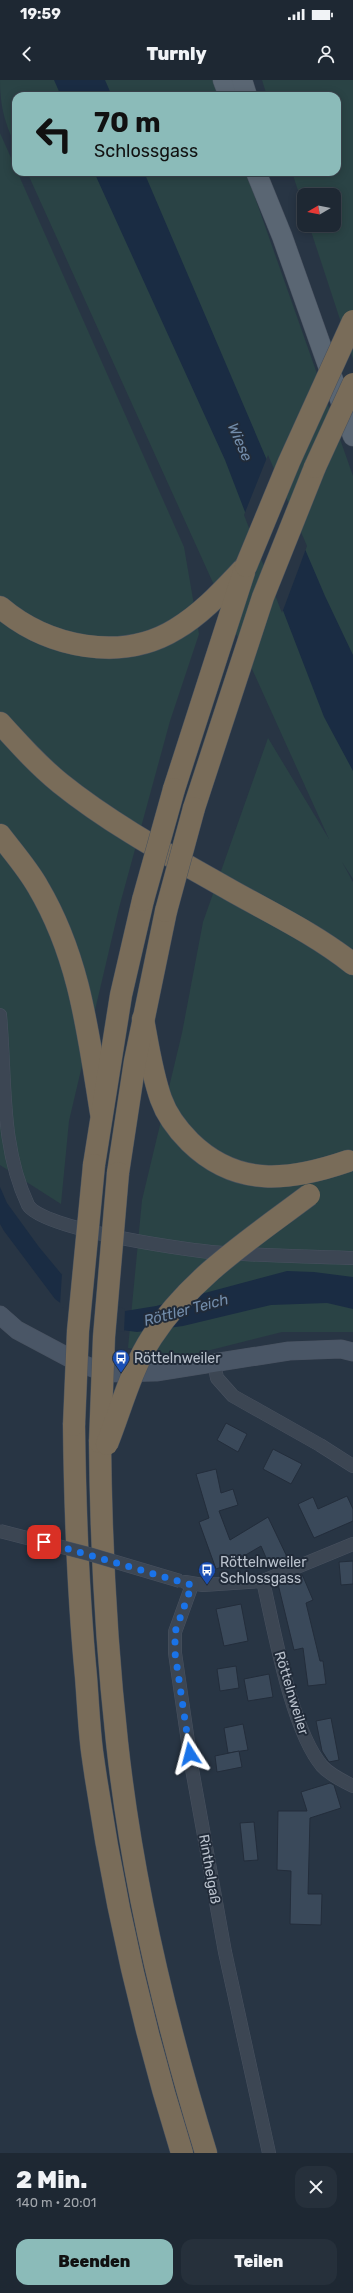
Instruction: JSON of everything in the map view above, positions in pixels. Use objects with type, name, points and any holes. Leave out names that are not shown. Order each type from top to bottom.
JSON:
[{"type":"highway","points":[[182,2153],[142,2013],[124,1934],[92,1750],[79,1608],[75,1515],[74,1425],[78,1331],[94,1165],[101,1113],[121,995],[144,900],[174,789],[246,566],[289,462],[353,321]]},
{"type":"highway","points":[[206,2153],[190,2100],[159,1983],[135,1863],[117,1744],[106,1625],[102,1449],[105,1322],[118,1174],[143,1019],[166,911],[194,808],[266,590],[315,467],[353,384]]},
{"type":"highway","points":[[0,607],[12,617],[63,641],[92,647],[119,647],[152,641],[175,630],[196,616],[246,566]]},
{"type":"highway","points":[[0,723],[24,750],[60,783],[101,812],[164,851],[326,943],[353,964]]},
{"type":"highway","points":[[0,835],[38,886],[61,931],[73,964],[83,999],[101,1113]]},
{"type":"highway","points":[[143,1019],[161,1100],[181,1133],[200,1152],[238,1172],[262,1177],[284,1177],[316,1172],[350,1158]]},
{"type":"highway","points":[[102,1449],[151,1338],[173,1309],[198,1281],[309,1195],[350,1158]]},
{"type":"main road","points":[[223,80],[228,92]]},
{"type":"main road","points":[[242,80],[246,92]]},
{"type":"main road","points":[[258,176],[282,236],[353,436]]},
{"type":"main road","points":[[268,176],[282,236]]},
{"type":"street","points":[[0,1015],[3,1046],[4,1126],[12,1171],[29,1207],[59,1223],[74,1227],[123,1238],[195,1250],[353,1258]]},
{"type":"street","points":[[0,1315],[17,1330],[79,1363],[107,1373],[156,1372],[289,1351],[341,1349],[353,1352]]},
{"type":"street","points":[[214,1363],[217,1378],[234,1396],[320,1445],[353,1466]]},
{"type":"street","points":[[0,1531],[89,1554],[186,1583],[263,1581],[353,1544]]},
{"type":"street","name":"Röttelnweiler","points":[[263,1581],[281,1662],[296,1713],[310,1748],[323,1767],[353,1786]]},
{"type":"street","name":"Rinthelgaß","points":[[186,1583],[175,1632],[175,1653],[192,1769],[225,1952],[269,2153]]},
{"type":"green space","points":[[0,80],[213,80],[218,92],[12,92],[12,137],[4,115]]},
{"type":"green space","points":[[262,80],[353,80],[353,359],[311,232],[341,232],[341,188],[297,188],[293,176],[341,176],[341,92],[266,92]]},
{"type":"green space","points":[[0,133],[12,160],[12,176],[19,176],[184,547],[199,634],[170,721],[119,908],[69,1121],[61,1204],[0,1165]]},
{"type":"green space","points":[[29,176],[247,176],[353,476],[353,879],[342,862],[353,882],[353,1332],[282,1332],[187,1356],[128,1348],[142,1200],[182,1033],[203,922],[268,738],[329,839]]},
{"type":"water","points":[[54,80],[105,80],[110,92],[59,92]]},
{"type":"water","name":"Wiese","points":[[96,176],[146,176],[325,596],[353,655],[353,771],[324,717],[225,460]]},
{"type":"water","name":"Röttler Teich","points":[[0,1187],[7,1203],[39,1247],[68,1282],[88,1297],[125,1311],[156,1306],[287,1271],[314,1272],[353,1277],[353,1309],[327,1303],[271,1305],[183,1326],[137,1332],[91,1326],[55,1299],[4,1231],[0,1224]]},
{"type":"pier","points":[[268,455],[307,546],[282,613],[244,515]]},
{"type":"pier","points":[[62,1273],[69,1281],[89,1295],[125,1309],[124,1332],[90,1327],[60,1305]]},
{"type":"building","points":[[226,1423],[247,1434],[238,1452],[217,1440]]},
{"type":"building","points":[[273,1449],[302,1464],[291,1484],[263,1469]]},
{"type":"building","points":[[216,1469],[221,1493],[233,1489],[238,1505],[219,1511],[230,1540],[268,1517],[289,1561],[271,1569],[261,1546],[237,1560],[238,1561],[216,1569],[199,1522],[209,1518],[196,1474]]},
{"type":"building","points":[[347,1496],[353,1509],[353,1521],[314,1538],[298,1504],[313,1497],[318,1509]]},
{"type":"building","points":[[353,1561],[353,1584],[341,1585],[339,1562]]},
{"type":"building","points":[[302,1574],[313,1600],[306,1603],[320,1661],[323,1661],[326,1684],[308,1686],[303,1648],[294,1650],[278,1584]]},
{"type":"building","points":[[241,1604],[248,1641],[224,1646],[216,1609]]},
{"type":"building","points":[[236,1666],[239,1688],[220,1691],[217,1669]]},
{"type":"building","points":[[269,1674],[273,1697],[248,1701],[244,1679]]},
{"type":"building","points":[[331,1718],[339,1760],[329,1762],[322,1751],[316,1721]]},
{"type":"building","points":[[243,1724],[248,1750],[228,1753],[224,1728]]},
{"type":"building","points":[[239,1751],[242,1767],[217,1772],[215,1756]]},
{"type":"building","points":[[330,1783],[334,1785],[341,1808],[310,1818],[308,1894],[322,1894],[321,1925],[290,1924],[291,1871],[277,1870],[278,1811],[307,1811],[301,1792]]},
{"type":"building","points":[[254,1822],[258,1860],[244,1861],[240,1823]]},
{"type":"place","name":"Röttelnweiler","points":[[121,1373]]},
{"type":"place","name":"Röttelnweiler Schlossgass","points":[[207,1585]]},
{"type":"route","points":[[44,1542],[192,1585],[175,1632],[175,1653],[190,1754]]}]
